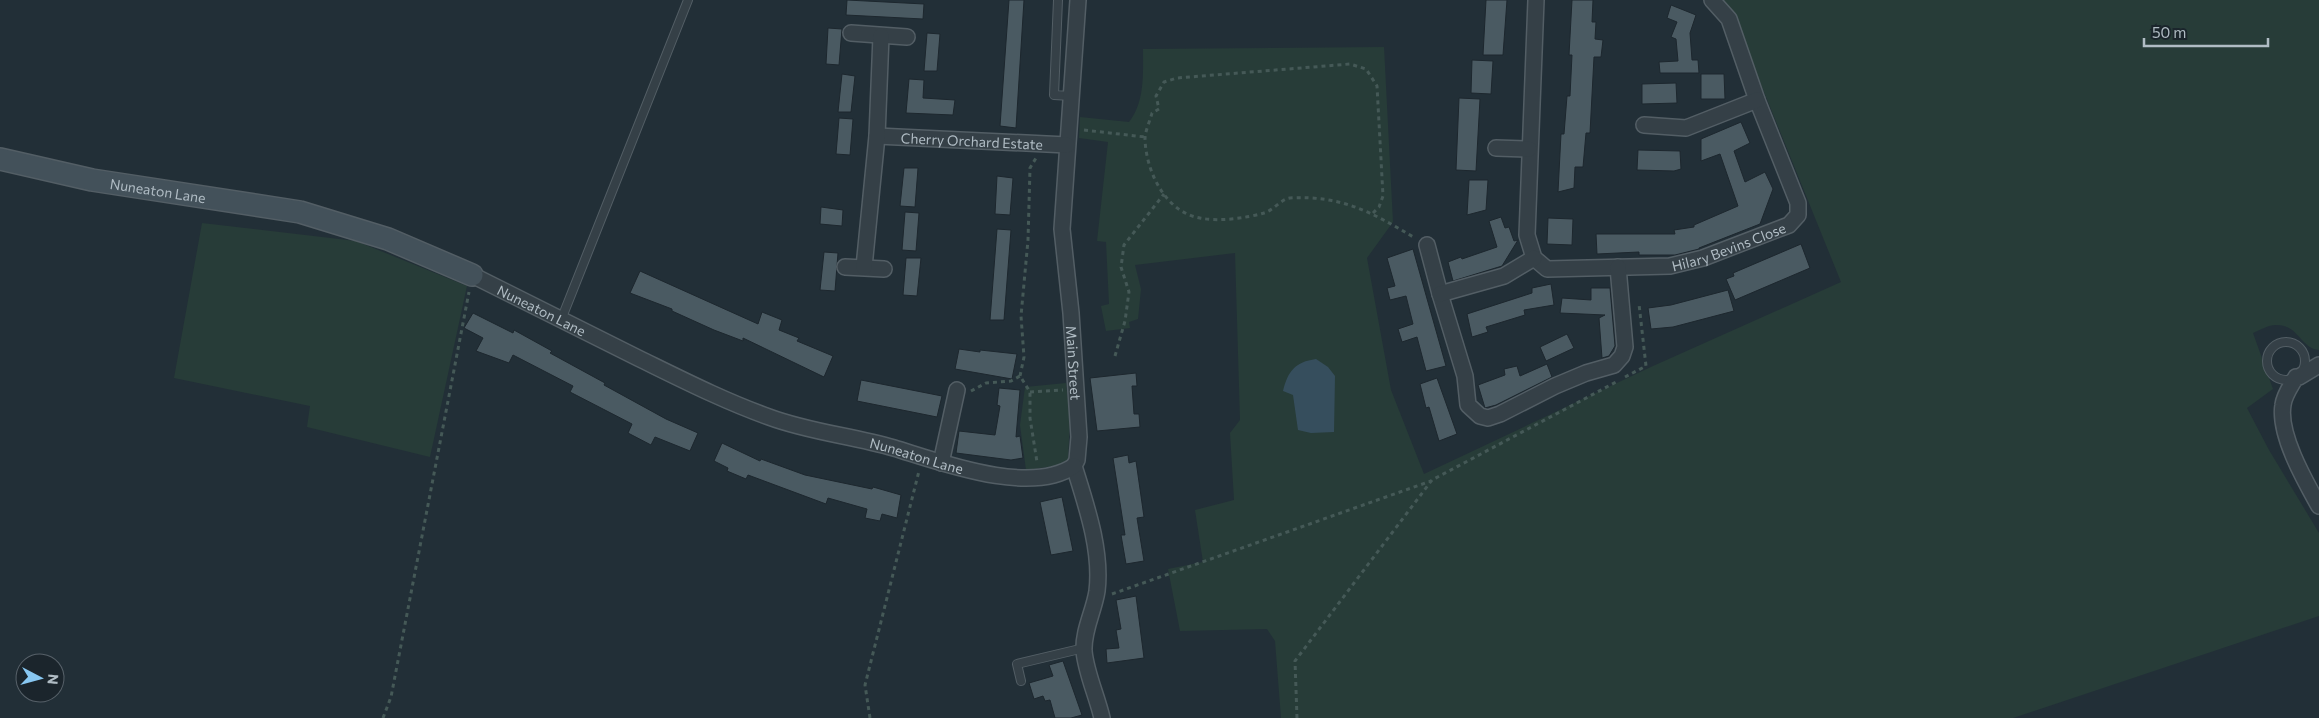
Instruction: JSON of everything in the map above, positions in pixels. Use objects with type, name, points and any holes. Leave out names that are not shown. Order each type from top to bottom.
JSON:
[{"type":"street","name":"Main Street","points":[[1078,0],[1062,229],[1071,313],[1079,440],[1077,460],[1074,466],[1085,500],[1095,551],[1097,577],[1095,600],[1085,634],[1084,648],[1102,718]]},
{"type":"street","points":[[1440,294],[1504,276],[1534,258],[1527,234],[1536,0]]},
{"type":"street","name":"Hilary Bevins Close","points":[[1534,258],[1547,269],[1670,266],[1703,258],[1788,225],[1798,215],[1798,203],[1757,100],[1729,19],[1712,0]]},
{"type":"street","points":[[851,33],[907,37]]},
{"type":"street","points":[[864,267],[877,136],[881,36]]},
{"type":"street","points":[[1644,125],[1686,128],[1757,100]]},
{"type":"street","name":"Cherry Orchard Estate","points":[[877,136],[1067,145]]},
{"type":"street","points":[[1496,148],[1529,150]]},
{"type":"street","name":"Nuneaton Lane","points":[[0,159],[92,180],[195,197],[272,206],[327,218],[388,239],[472,275],[702,390],[749,410],[795,425],[879,444],[941,463],[999,476],[1040,476],[1067,471],[1074,466]]},
{"type":"street","points":[[1427,245],[1465,376],[1468,405],[1480,416],[1488,418],[1500,414],[1555,386],[1614,364],[1622,356],[1625,347],[1618,267]]},
{"type":"street","points":[[845,267],[884,269]]},
{"type":"street","points":[[2319,365],[2300,377],[2296,377],[2283,404],[2284,427],[2305,480],[2319,506]]},
{"type":"street","points":[[941,463],[957,390]]},
{"type":"lane","points":[[561,320],[688,0]]},
{"type":"lane","points":[[1058,0],[1054,95],[1071,96]]},
{"type":"lane","points":[[2286,342],[2297,346],[2301,350],[2304,362],[2303,368],[2296,377],[2284,380],[2272,374],[2269,369],[2268,356],[2275,346],[2286,342]]},
{"type":"lane","points":[[1020,681],[1017,664],[1084,648]]},
{"type":"path","points":[[1374,213],[1380,206],[1382,196],[1378,104],[1377,86],[1366,69],[1350,64],[1177,78],[1164,82],[1156,96],[1159,109],[1152,113],[1145,137],[1148,168],[1164,194],[1181,211],[1200,218],[1228,218],[1266,212],[1288,198],[1339,200],[1374,213],[1427,245]]},
{"type":"path","points":[[1068,128],[1145,137]]},
{"type":"path","points":[[1040,476],[1030,418],[1030,392],[1020,376],[1024,356],[1021,316],[1028,240],[1030,168],[1043,144]]},
{"type":"path","points":[[1115,356],[1125,321],[1128,292],[1121,267],[1124,245],[1164,194]]},
{"type":"path","points":[[383,718],[392,687],[472,275]]},
{"type":"path","points":[[1095,600],[1432,480],[1646,366],[1638,303]]},
{"type":"path","points":[[957,390],[972,391],[986,382],[1011,380],[1020,376]]},
{"type":"path","points":[[1030,392],[1076,388]]},
{"type":"path","points":[[870,718],[865,685],[922,457]]},
{"type":"path","points":[[1296,718],[1295,661],[1432,480]]},
{"type":"green space","points":[[1718,0],[2319,0],[2319,350],[2308,346],[2295,332],[2283,326],[2270,326],[2253,333],[2273,389],[2247,408],[2269,450],[2319,533],[2319,616],[2013,718],[1281,718],[1275,641],[1267,629],[1180,631],[1168,569],[1203,562],[1195,510],[1234,500],[1230,433],[1240,420],[1235,253],[1135,265],[1141,289],[1138,319],[1129,322],[1130,328],[1106,331],[1101,306],[1109,304],[1106,242],[1097,241],[1108,142],[1079,138],[1080,117],[1129,122],[1138,106],[1142,87],[1143,49],[1384,47],[1393,222],[1367,258],[1391,390],[1424,474],[1653,366],[1841,282],[1734,18]]},
{"type":"green space","points":[[202,223],[356,241],[467,286],[430,457],[307,427],[310,406],[174,378]]},
{"type":"green space","points":[[1066,383],[1070,418],[1068,460],[1062,465],[1026,470],[1020,425],[1025,387]]},
{"type":"water","points":[[1316,359],[1328,367],[1335,376],[1334,432],[1311,433],[1298,430],[1293,395],[1283,391],[1287,378],[1298,365]]},
{"type":"building","points":[[847,0],[924,4],[923,19],[846,15]]},
{"type":"building","points":[[1009,0],[1024,0],[1016,128],[1000,126]]},
{"type":"building","points":[[1486,0],[1507,0],[1503,55],[1483,55]]},
{"type":"building","points":[[1572,0],[1593,0],[1592,22],[1596,22],[1595,39],[1603,40],[1601,57],[1594,57],[1590,133],[1586,133],[1583,167],[1575,167],[1574,188],[1558,192],[1561,134],[1564,134],[1567,96],[1570,96],[1572,55],[1569,55]]},
{"type":"building","points":[[1671,5],[1696,15],[1690,33],[1692,60],[1698,60],[1699,73],[1660,73],[1659,62],[1678,61],[1676,39],[1671,37],[1677,22],[1667,18]]},
{"type":"building","points":[[828,28],[842,29],[839,65],[826,64]]},
{"type":"building","points":[[927,33],[940,34],[937,71],[924,71]]},
{"type":"building","points":[[1472,60],[1493,61],[1491,94],[1471,93]]},
{"type":"building","points":[[842,74],[855,76],[851,112],[838,112]]},
{"type":"building","points":[[1701,74],[1724,74],[1725,99],[1701,99]]},
{"type":"building","points":[[909,79],[924,80],[923,98],[955,100],[953,115],[906,113]]},
{"type":"building","points":[[1676,83],[1677,103],[1642,104],[1642,84]]},
{"type":"building","points":[[1459,98],[1480,99],[1476,171],[1456,170]]},
{"type":"building","points":[[839,118],[853,119],[850,155],[836,154]]},
{"type":"building","points":[[1741,122],[1750,143],[1734,151],[1745,182],[1765,172],[1773,189],[1760,224],[1699,249],[1675,255],[1639,255],[1639,252],[1597,254],[1596,234],[1675,234],[1674,230],[1694,227],[1694,225],[1738,206],[1720,154],[1701,161],[1701,139]]},
{"type":"building","points":[[1638,150],[1680,151],[1681,169],[1674,171],[1637,170]]},
{"type":"building","points":[[904,168],[918,168],[915,207],[900,206]]},
{"type":"building","points":[[997,176],[1013,178],[1010,215],[995,214]]},
{"type":"building","points":[[1469,180],[1488,180],[1486,210],[1467,215]]},
{"type":"building","points":[[821,207],[843,210],[842,226],[820,224]]},
{"type":"building","points":[[905,212],[919,213],[916,251],[902,250]]},
{"type":"building","points":[[1501,217],[1505,228],[1509,227],[1514,241],[1518,240],[1502,266],[1453,281],[1448,262],[1497,247],[1489,221]]},
{"type":"building","points":[[1548,218],[1573,219],[1572,245],[1547,244]]},
{"type":"building","points":[[997,229],[1011,230],[1004,320],[990,320]]},
{"type":"building","points":[[1801,244],[1810,268],[1735,300],[1726,279],[1734,276],[1733,273]]},
{"type":"building","points":[[1413,249],[1446,366],[1426,371],[1417,337],[1402,342],[1398,329],[1413,324],[1406,296],[1390,300],[1387,288],[1395,286],[1387,258]]},
{"type":"building","points":[[824,252],[838,253],[835,291],[820,290]]},
{"type":"building","points":[[906,258],[921,258],[917,296],[903,295]]},
{"type":"building","points":[[640,271],[758,324],[762,312],[782,320],[779,330],[799,338],[797,341],[833,356],[824,377],[743,338],[743,341],[714,330],[672,311],[672,309],[630,293]]},
{"type":"building","points":[[1551,284],[1554,305],[1524,310],[1525,315],[1486,327],[1488,332],[1472,337],[1467,314],[1532,293],[1532,288]]},
{"type":"building","points":[[1591,288],[1610,288],[1615,346],[1609,356],[1602,358],[1599,318],[1605,315],[1560,313],[1562,298],[1591,300]]},
{"type":"building","points":[[1728,290],[1734,311],[1673,327],[1651,329],[1648,308],[1671,305]]},
{"type":"building","points":[[473,313],[513,333],[514,330],[552,351],[550,353],[605,383],[604,385],[666,419],[698,433],[690,451],[655,437],[651,445],[628,433],[632,424],[570,392],[573,386],[513,355],[509,363],[476,351],[483,338],[464,328]]},
{"type":"building","points":[[1567,334],[1574,348],[1546,361],[1540,347]]},
{"type":"building","points":[[959,349],[1017,354],[1012,379],[955,369]]},
{"type":"building","points":[[1547,364],[1552,377],[1496,405],[1485,408],[1478,385],[1505,375],[1504,369],[1517,366],[1520,376]]},
{"type":"building","points":[[1136,373],[1137,386],[1132,386],[1134,414],[1139,414],[1140,427],[1097,431],[1090,378]]},
{"type":"building","points":[[1437,378],[1457,434],[1439,441],[1429,407],[1426,408],[1420,384]]},
{"type":"building","points":[[861,380],[942,396],[937,417],[857,401]]},
{"type":"building","points":[[999,388],[1020,390],[1016,437],[1020,436],[1023,458],[1011,460],[956,453],[959,431],[995,435],[1000,406],[997,405]]},
{"type":"building","points":[[722,443],[760,461],[761,459],[805,475],[872,489],[873,487],[901,495],[897,518],[882,514],[880,521],[865,518],[867,509],[828,498],[826,504],[748,475],[746,479],[727,471],[728,468],[714,461]]},
{"type":"building","points":[[1128,455],[1129,463],[1136,461],[1144,517],[1137,518],[1144,561],[1126,564],[1121,535],[1125,535],[1113,458]]},
{"type":"building","points":[[1062,497],[1073,551],[1051,555],[1040,502]]},
{"type":"building","points":[[1136,596],[1144,658],[1107,663],[1106,649],[1119,648],[1116,630],[1121,629],[1116,600]]},
{"type":"building","points":[[1063,661],[1082,715],[1071,718],[1055,718],[1050,700],[1045,701],[1043,696],[1034,699],[1029,683],[1053,676],[1049,665]]}]
